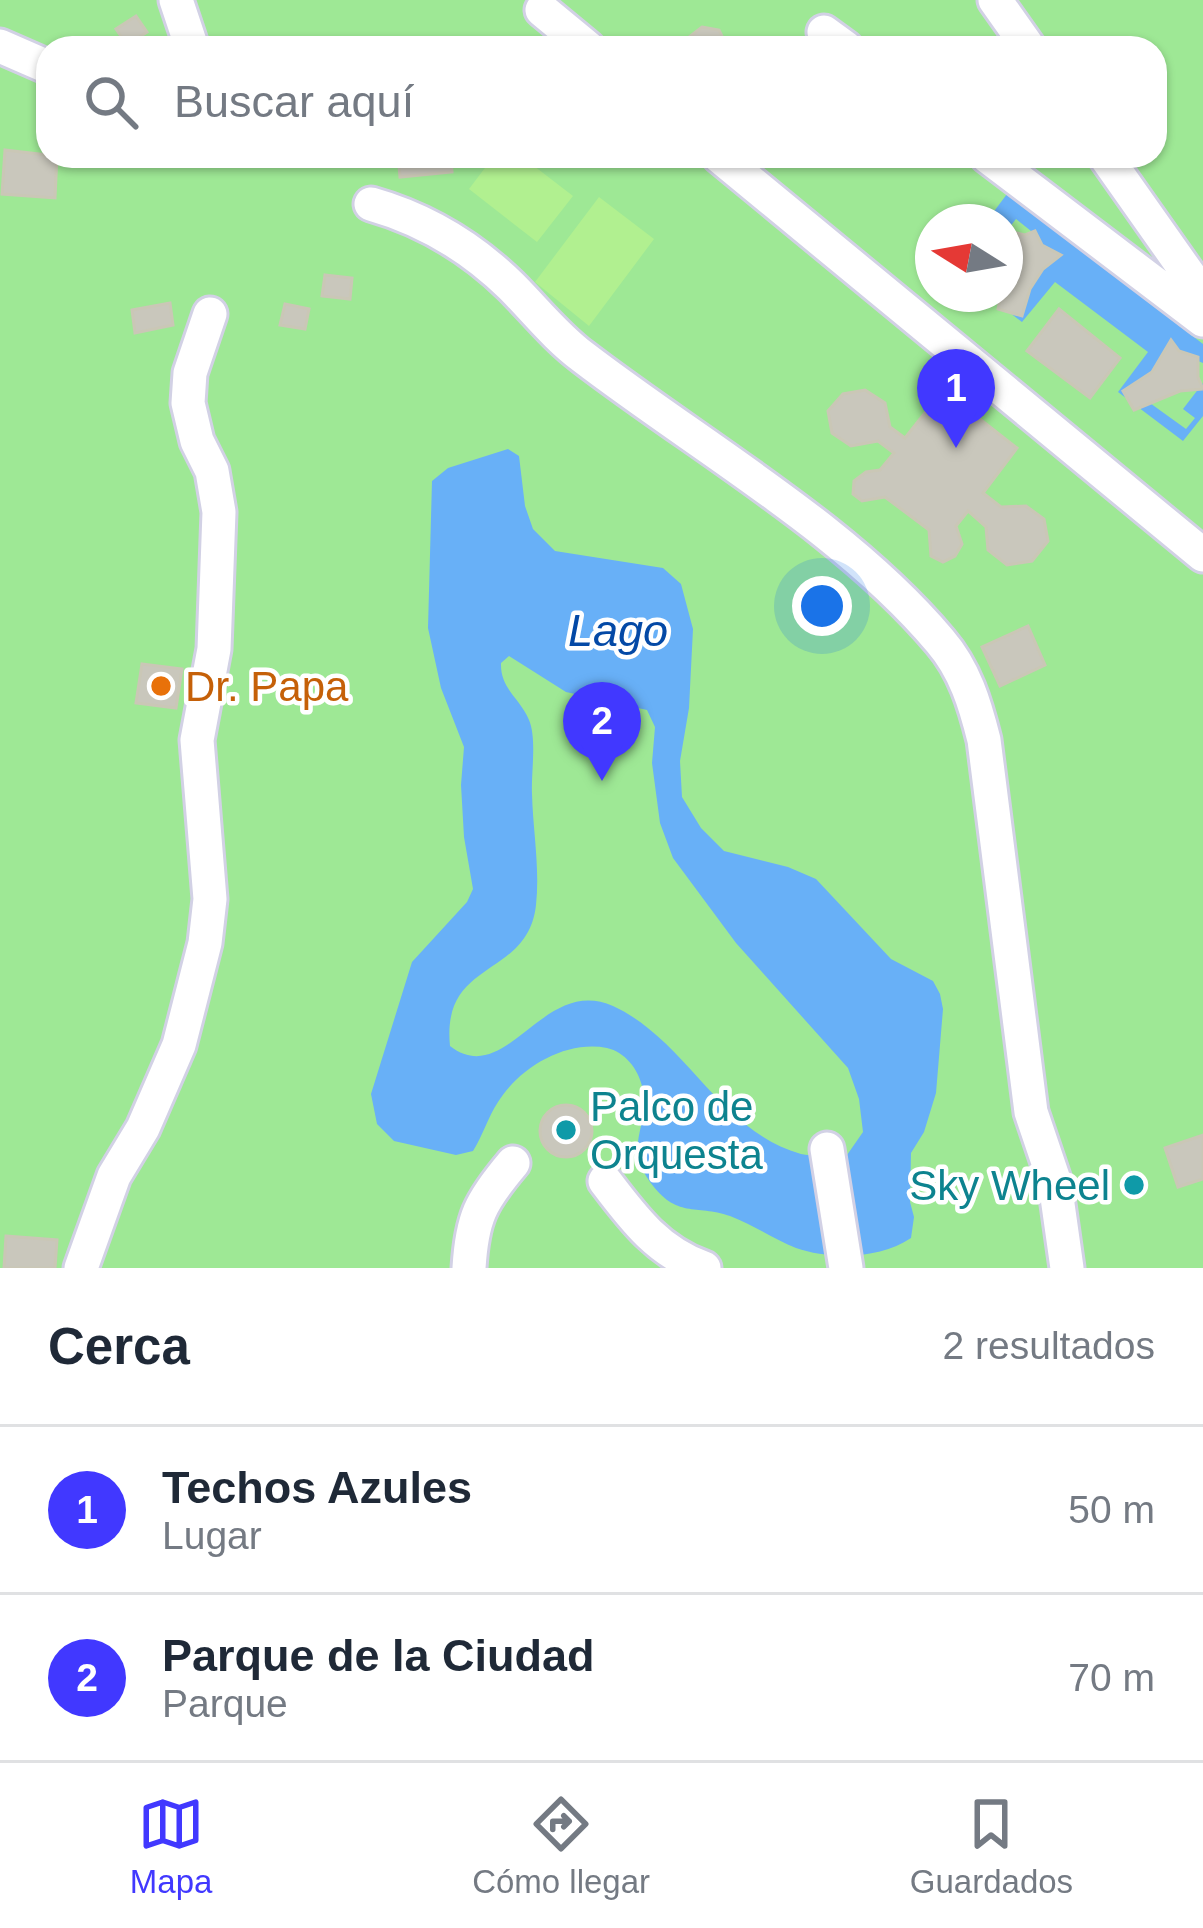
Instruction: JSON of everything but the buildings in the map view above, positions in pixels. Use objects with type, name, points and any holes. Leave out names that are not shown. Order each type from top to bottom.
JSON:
[{"type":"street","points":[[176,0],[188,36]]},
{"type":"street","points":[[995,0],[1020,36]]},
{"type":"street","points":[[542,10],[573,36]]},
{"type":"street","points":[[0,46],[36,62]]},
{"type":"street","points":[[734,168],[1203,554]]},
{"type":"street","points":[[1003,168],[1203,320]]},
{"type":"street","points":[[1113,168],[1203,295]]},
{"type":"street","points":[[371,204],[397,211],[456,242],[506,282],[578,354],[813,525],[910,608],[952,657],[973,699],[984,740],[1031,1112],[1055,1183],[1066,1268]]},
{"type":"street","points":[[82,1268],[114,1176],[143,1128],[173,1060],[205,943],[210,899],[197,740],[214,649],[219,512],[212,471],[197,441],[188,403],[190,373],[210,314]]},
{"type":"street","points":[[827,1149],[845,1264]]},
{"type":"street","points":[[469,1268],[472,1227],[490,1190],[512,1163]]},
{"type":"street","points":[[605,1181],[635,1221],[666,1251],[704,1268]]},
{"type":"green space","points":[[0,0],[1203,0],[1203,1268],[0,1268]]},
{"type":"green space","points":[[485,168],[537,168],[573,196],[537,242],[469,189]]},
{"type":"green space","points":[[599,197],[654,239],[589,326],[535,282]]},
{"type":"water","points":[[1007,194],[1020,204],[1000,204]]},
{"type":"water","points":[[1023,206],[1203,344],[1203,363],[1198,361],[1190,373],[1165,355],[1136,393],[1186,429],[1195,418],[1183,409],[1203,383],[1203,416],[1183,441],[1118,392],[1148,352],[1055,282],[1022,322],[1009,312],[1023,312],[1023,295],[1047,264],[1023,247],[1031,231],[1023,225]]},
{"type":"water","name":"Lago","points":[[508,449],[519,456],[533,529],[555,551],[663,568],[681,584],[693,629],[689,708],[680,761],[682,797],[701,828],[724,851],[816,879],[891,959],[933,981],[943,1009],[936,1093],[924,1132],[911,1153],[911,1238],[870,1254],[824,1254],[796,1248],[730,1216],[669,1201],[650,1182],[638,1156],[644,1112],[640,1080],[625,1057],[607,1048],[560,1052],[531,1067],[498,1102],[473,1151],[456,1155],[394,1141],[377,1124],[371,1094],[412,962],[467,902],[473,889],[464,837],[464,747],[441,688],[428,628],[432,481],[448,468]],"holes":[[[509,656],[566,692],[647,710],[655,727],[652,763],[660,823],[673,858],[736,943],[848,1068],[859,1099],[863,1132],[847,1155],[806,1155],[772,1142],[725,1106],[662,1040],[613,1006],[588,1001],[566,1005],[490,1054],[470,1056],[450,1046],[451,1018],[459,997],[518,946],[530,929],[536,905],[533,736],[525,712],[507,687],[501,663]]]},
{"type":"place","name":"Techos Azules","points":[[956,448]]},
{"type":"place","name":"Dr. Papa","points":[[161,686]]},
{"type":"place","name":"Parque de la Ciudad","points":[[602,781]]},
{"type":"place","name":"Palco de Orquesta","points":[[566,1130]]},
{"type":"place","name":"Sky Wheel","points":[[1134,1185]]}]
